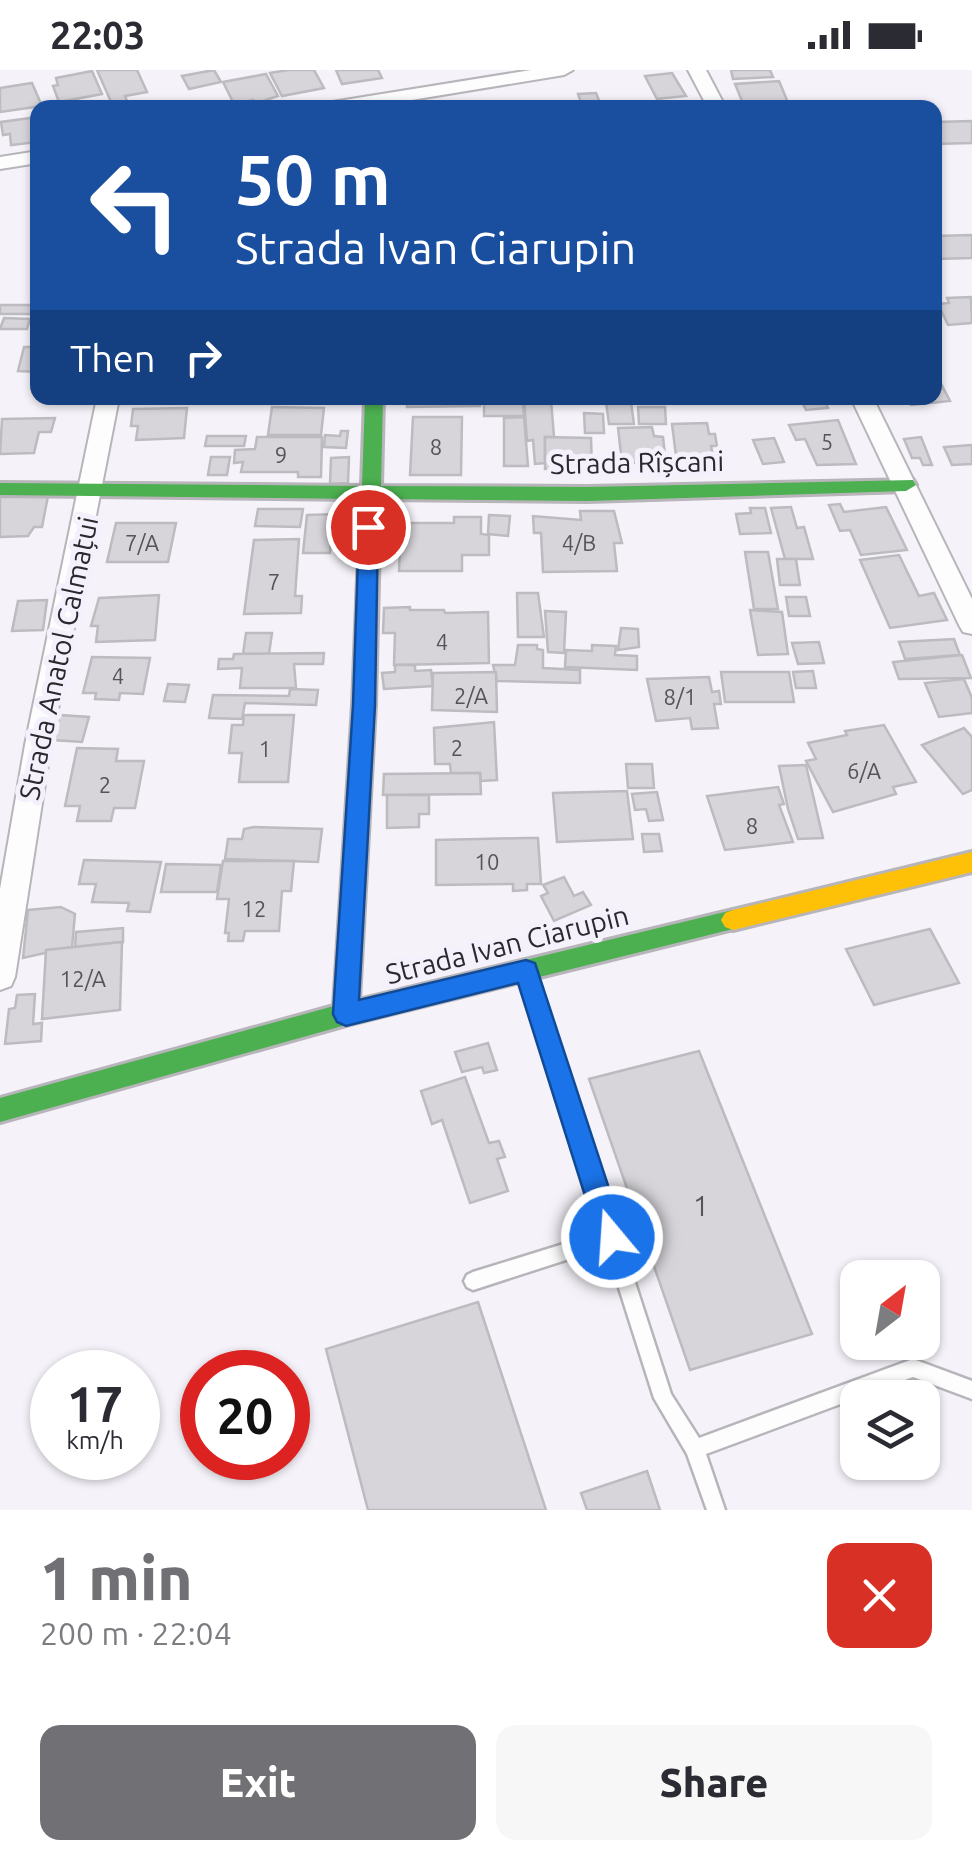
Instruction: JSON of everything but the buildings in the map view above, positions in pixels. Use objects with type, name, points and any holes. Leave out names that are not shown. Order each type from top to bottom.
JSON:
[{"type":"street","points":[[404,100],[564,70]]},
{"type":"street","points":[[697,70],[712,100]]},
{"type":"street","points":[[0,163],[30,158]]},
{"type":"street","name":"Strada Anatol Calmațui","points":[[0,977],[38,745],[107,405]]},
{"type":"street","points":[[346,1014],[364,705],[374,405]]},
{"type":"street","points":[[866,405],[972,625]]},
{"type":"street","name":"Strada Rîșcani","points":[[0,489],[588,494],[906,484]]},
{"type":"street","name":"Strada Ivan Ciarupin","points":[[0,1110],[346,1014],[972,862]]},
{"type":"lane","points":[[526,970],[663,1398],[695,1450],[716,1510]]},
{"type":"lane","points":[[473,1281],[612,1237]]},
{"type":"lane","points":[[695,1450],[913,1368],[972,1390]]},
{"type":"traffic: fast","points":[[346,1014],[364,705],[374,405]]},
{"type":"traffic: fast","points":[[0,489],[588,494],[906,485]]},
{"type":"traffic: fast","points":[[0,1110],[346,1014],[733,920]]},
{"type":"traffic: slow","points":[[733,920],[972,862]]},
{"type":"route","points":[[368,527],[364,705],[346,1014],[526,970],[612,1237]]}]
